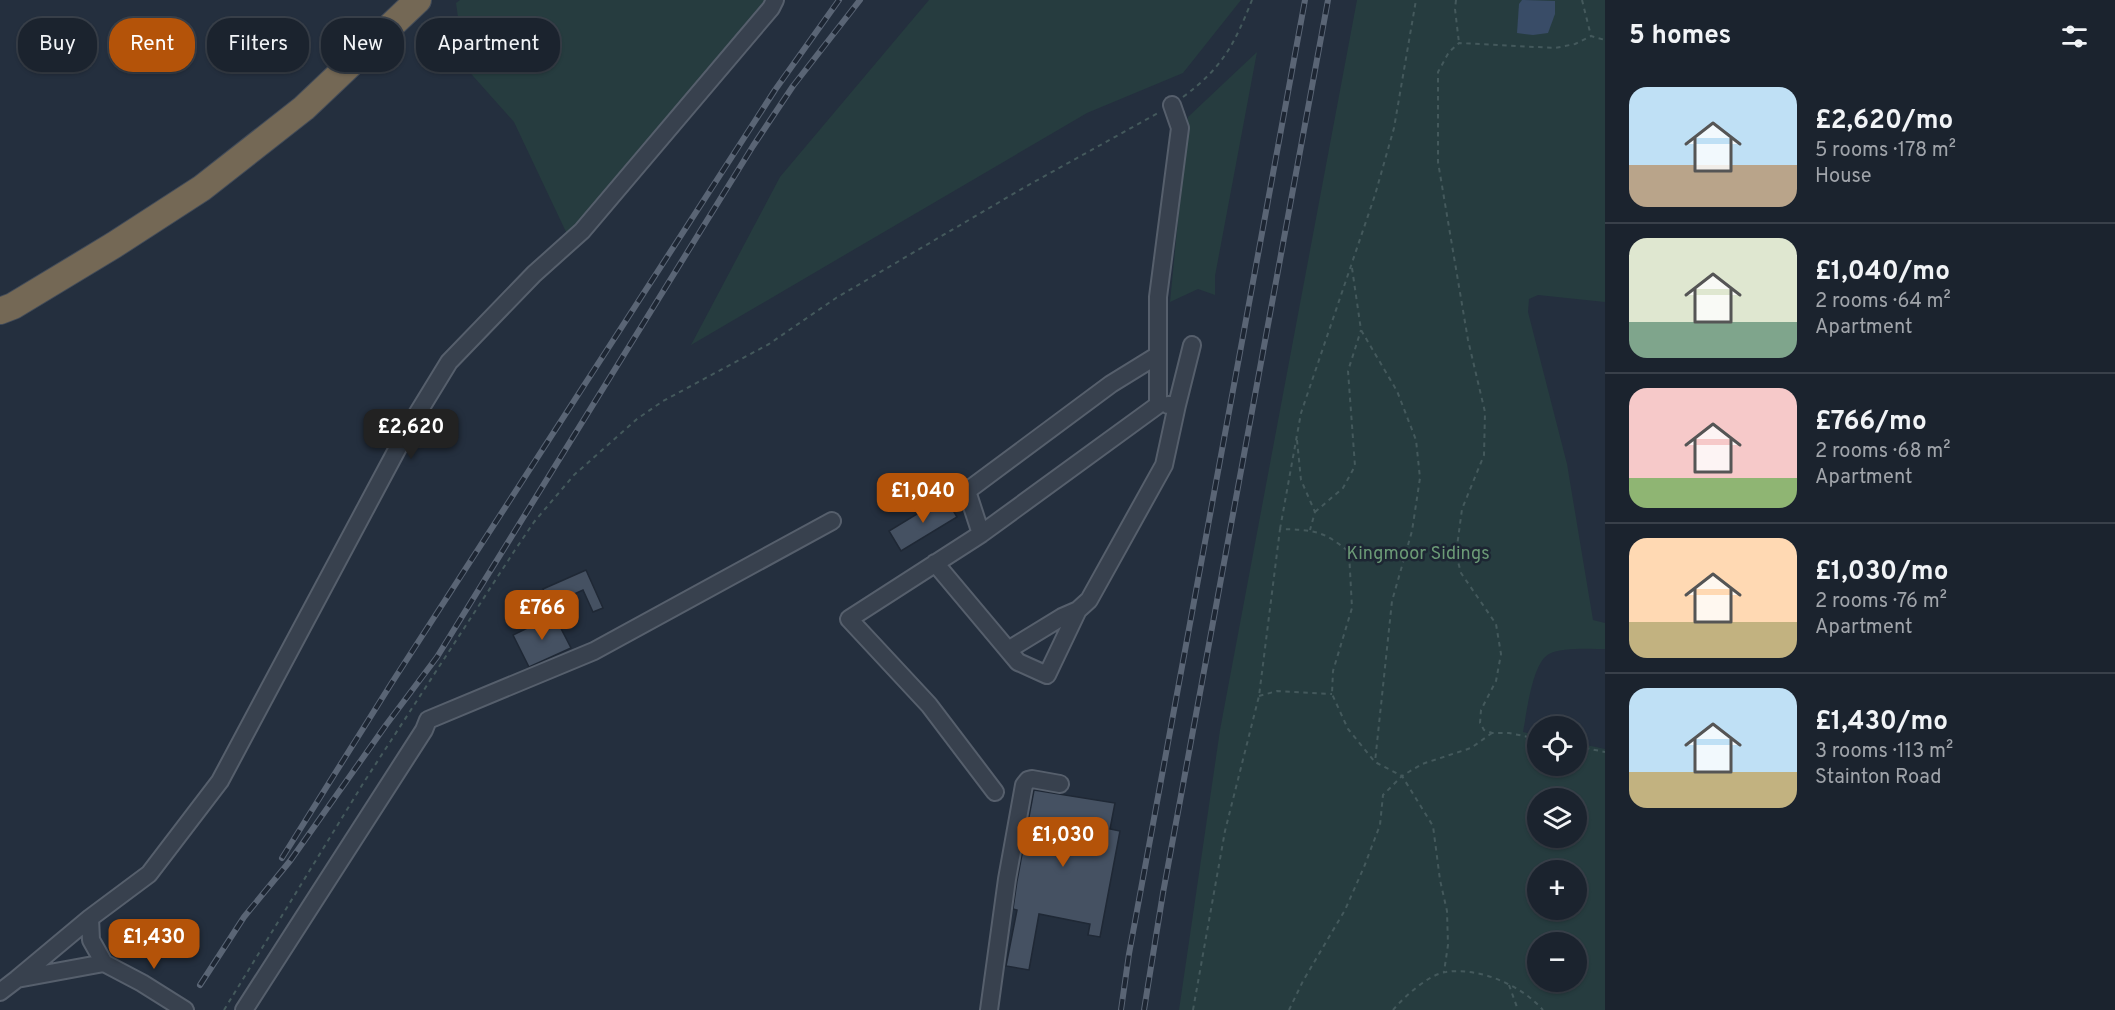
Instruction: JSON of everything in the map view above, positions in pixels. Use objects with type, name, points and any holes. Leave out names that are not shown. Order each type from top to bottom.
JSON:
[{"type":"highway","points":[[0,311],[13,306],[114,245],[201,188],[304,108],[418,0]]},
{"type":"street","points":[[0,992],[90,918],[149,874],[220,781],[408,429],[449,362],[534,274],[582,231],[771,8],[775,0]]},
{"type":"street","points":[[1158,405],[1158,297],[1180,128],[1172,105]]},
{"type":"street","points":[[1008,650],[1062,617],[1078,610],[1089,600],[1164,465],[1192,345]]},
{"type":"street","points":[[981,534],[967,491],[1111,384],[1158,355]]},
{"type":"street","points":[[995,792],[928,705],[849,619],[981,534],[1158,405],[1178,405]]},
{"type":"street","points":[[244,1010],[424,730],[428,720],[594,651],[832,521]]},
{"type":"street","points":[[935,563],[1018,662],[1047,675],[1078,610]]},
{"type":"street","points":[[988,1010],[1007,879],[1024,785],[1032,779],[1060,784]]},
{"type":"street","points":[[90,918],[91,940],[104,963],[185,1010]]},
{"type":"street","points":[[17,980],[104,963]]},
{"type":"path","points":[[224,1010],[364,782],[515,550],[534,522],[581,468],[637,419],[663,401],[769,344],[856,286],[1025,187],[1172,105],[1205,81],[1230,52],[1252,0]]},
{"type":"path","points":[[1193,1010],[1225,831],[1259,696],[1280,529],[1301,413],[1375,195],[1394,128],[1416,0]]},
{"type":"path","points":[[1456,0],[1459,43]]},
{"type":"path","points":[[1582,0],[1591,36]]},
{"type":"path","points":[[1527,737],[1492,733],[1484,730],[1480,723],[1480,710],[1496,681],[1501,654],[1496,624],[1461,573],[1456,554],[1462,509],[1484,455],[1485,412],[1468,340],[1438,162],[1438,72],[1449,52],[1459,43],[1555,48],[1575,44],[1591,36],[1605,40]]},
{"type":"path","points":[[1352,265],[1360,330],[1401,401],[1416,440],[1420,478],[1412,531],[1392,601],[1376,735],[1375,762]]},
{"type":"path","points":[[1310,530],[1315,512],[1343,488],[1355,465],[1348,371],[1360,330]]},
{"type":"path","points":[[1297,436],[1301,480],[1315,512]]},
{"type":"path","points":[[1280,529],[1310,530],[1336,541],[1349,552],[1352,608],[1333,671],[1332,694],[1348,729],[1375,762],[1402,776],[1433,826],[1440,880],[1447,911],[1448,945],[1444,972]]},
{"type":"path","points":[[1259,696],[1277,691],[1332,694]]},
{"type":"path","points":[[1289,1010],[1345,910],[1364,867],[1380,825],[1383,795],[1402,776],[1422,764],[1471,748],[1492,733]]},
{"type":"path","points":[[1587,748],[1605,752]]},
{"type":"path","points":[[1393,1010],[1422,984],[1444,972],[1469,972],[1496,977],[1508,983],[1543,1010]]},
{"type":"path","points":[[1508,983],[1518,1010]]},
{"type":"green space","points":[[460,0],[765,0],[567,234],[514,122],[469,72],[560,72],[560,18],[458,18],[456,3]]},
{"type":"green space","points":[[929,0],[1241,0],[1183,73],[1087,113],[691,345],[780,177]]},
{"type":"green space","name":"Kingmoor Sidings","points":[[1357,0],[1605,0],[1605,302],[1538,295],[1529,299],[1528,312],[1567,464],[1593,620],[1605,623],[1605,649],[1561,650],[1543,659],[1534,677],[1523,732],[1527,733],[1527,776],[1587,776],[1587,745],[1605,749],[1605,1010],[1179,1010],[1220,730]]},
{"type":"green space","points":[[1257,52],[1215,276],[1215,295],[1198,289],[1170,302],[1188,117]]},
{"type":"water","points":[[1522,0],[1555,1],[1555,14],[1548,33],[1533,35],[1517,33],[1519,4]]},
{"type":"building","points":[[945,497],[957,517],[901,551],[889,531]]},
{"type":"building","points":[[586,570],[603,608],[593,612],[583,590],[550,605],[543,589]]},
{"type":"building","points":[[554,615],[571,648],[529,667],[513,635]]},
{"type":"building","points":[[1034,790],[1115,803],[1110,829],[1120,831],[1100,937],[1088,935],[1090,924],[1039,914],[1029,970],[1006,966],[1017,910],[1013,909],[1017,881]]},
{"type":"railway","points":[[282,858],[391,684],[775,90],[839,0]]},
{"type":"railway","points":[[200,985],[244,917],[290,861],[437,657],[753,146],[793,86],[860,0]]},
{"type":"railway","points":[[1121,1010],[1129,954],[1305,0]]},
{"type":"railway","points":[[1144,1010],[1163,893],[1328,0]]}]
